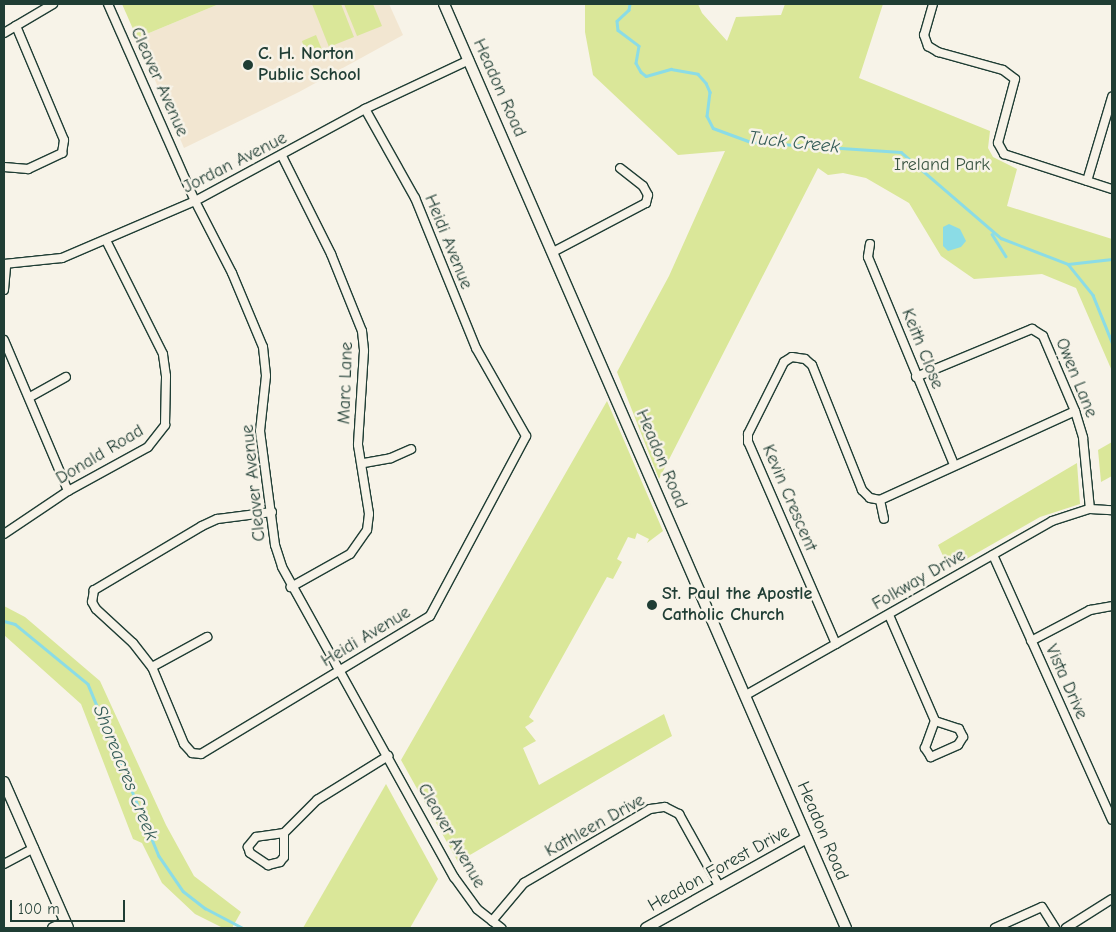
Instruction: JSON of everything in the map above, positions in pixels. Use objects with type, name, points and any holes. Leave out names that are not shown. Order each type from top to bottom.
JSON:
[{"type":"street","points":[[4,33],[53,4]]},
{"type":"street","name":"Cleaver Avenue","points":[[108,4],[195,201],[232,273],[263,347],[266,376],[260,431],[275,545],[291,587],[388,756],[454,877],[477,909],[501,928]]},
{"type":"street","name":"Headon Road","points":[[444,4],[846,928]]},
{"type":"street","points":[[933,4],[924,35],[928,46],[938,52],[1003,70],[1015,79],[998,144],[1004,154],[1112,190]]},
{"type":"street","points":[[4,167],[28,168],[62,153],[64,140],[16,26]]},
{"type":"street","name":"Jordan Avenue","points":[[5,264],[62,258],[195,201],[282,156],[365,109],[469,60]]},
{"type":"street","points":[[1087,181],[1112,97]]},
{"type":"street","name":"Heidi Avenue","points":[[272,512],[217,519],[94,590],[92,602],[96,609],[133,643],[152,668],[184,744],[192,753],[201,754],[430,616],[526,436],[476,348],[414,198],[365,109]]},
{"type":"street","name":"Marc Lane","points":[[282,156],[331,254],[362,331],[364,351],[358,445],[364,463],[369,514],[361,541],[350,554],[291,587]]},
{"type":"street","points":[[553,252],[646,204],[648,196],[643,186],[620,168]]},
{"type":"street","name":"Donald Road","points":[[4,534],[68,491],[148,447],[165,425],[166,376],[163,354],[106,240]]},
{"type":"street","name":"Keith Close","points":[[870,244],[868,257],[954,465]]},
{"type":"street","points":[[4,290],[5,264]]},
{"type":"street","name":"Owen Lane","points":[[916,377],[1032,329],[1043,336],[1075,411],[1083,438],[1090,509]]},
{"type":"street","points":[[4,340],[30,397],[68,491]]},
{"type":"street","name":"Kevin Crescent","points":[[836,644],[748,442],[748,434],[784,362],[792,358],[805,359],[812,365],[862,490],[870,498],[880,500]]},
{"type":"street","points":[[30,397],[66,377]]},
{"type":"street","points":[[884,520],[880,500],[1075,411]]},
{"type":"street","points":[[364,463],[390,458],[411,450]]},
{"type":"street","name":"Folkway Drive","points":[[746,695],[1052,521],[1090,509],[1112,510]]},
{"type":"street","name":"Vista Drive","points":[[993,556],[1112,820]]},
{"type":"street","points":[[1031,641],[1090,610],[1112,606]]},
{"type":"street","points":[[889,615],[935,721],[925,748],[932,757],[958,745],[963,736],[959,729],[935,721]]},
{"type":"street","points":[[152,668],[207,637]]},
{"type":"street","points":[[284,833],[284,856],[280,862],[268,865],[250,853],[248,847],[256,837],[284,833],[317,800],[388,756]]},
{"type":"street","points":[[4,782],[66,925],[52,928]]},
{"type":"street","name":"Kathleen Drive","points":[[492,921],[524,883],[650,810],[658,808],[665,807],[679,814],[720,886]]},
{"type":"street","name":"Headon Forest Drive","points":[[646,928],[807,838]]},
{"type":"street","points":[[4,864],[34,848]]},
{"type":"street","points":[[1066,928],[1112,899]]},
{"type":"street","points":[[995,928],[1042,907],[1054,928]]},
{"type":"shaded area","name":"C. H. Norton Public School","points":[[219,4],[389,4],[403,35],[299,92],[184,148],[137,38]]},
{"type":"green space","points":[[122,4],[219,4],[137,38]]},
{"type":"green space","points":[[312,4],[341,4],[354,37],[329,47]]},
{"type":"green space","points":[[344,4],[373,4],[382,26],[357,36]]},
{"type":"green space","name":"Ireland Park","points":[[585,4],[698,4],[702,13],[727,41],[736,17],[781,15],[785,4],[883,4],[859,78],[990,131],[988,148],[993,157],[1017,169],[1007,206],[1112,239],[1112,371],[1076,288],[1042,274],[974,279],[941,256],[909,203],[866,178],[843,173],[828,175],[818,168],[659,479],[617,372],[669,276],[725,151],[678,155],[593,75],[585,32]]},
{"type":"green space","points":[[316,35],[325,57],[320,60],[307,58],[302,41]]},
{"type":"green space","points":[[607,401],[663,531],[647,543],[649,539],[637,533],[635,539],[628,537],[617,559],[622,562],[613,579],[607,577],[529,717],[534,721],[525,727],[536,741],[523,748],[539,785],[664,714],[672,736],[458,862],[401,760]]},
{"type":"green space","points":[[1112,442],[1112,476],[1101,482],[1098,450]]},
{"type":"green space","points":[[1077,463],[1080,504],[1040,517],[949,569],[938,545]]},
{"type":"green space","points":[[4,606],[25,617],[100,681],[166,825],[194,876],[241,912],[232,928],[223,928],[195,914],[162,883],[142,843],[133,839],[81,704],[4,635]]},
{"type":"green space","points":[[386,784],[438,879],[410,928],[303,928]]},
{"type":"water","points":[[949,224],[960,229],[966,241],[961,247],[948,251],[943,246],[943,227]]},
{"type":"waterway","name":"Tuck Creek","points":[[630,4],[629,10],[617,21],[618,30],[639,46],[636,63],[641,72],[646,76],[671,69],[698,74],[706,83],[710,92],[707,116],[713,128],[751,142],[901,152],[1001,238],[1068,264],[1112,259]]},
{"type":"waterway","name":"Tuck Creek","points":[[992,234],[1006,256]]},
{"type":"waterway","name":"Tuck Creek","points":[[1068,264],[1093,295],[1112,342]]},
{"type":"waterway","name":"Shoreacres Creek","points":[[4,621],[15,624],[88,684],[159,856],[183,891],[205,908],[243,928]]},
{"type":"place","name":"C. H. Norton Public School","points":[[248,65]]},
{"type":"place","name":"St. Paul the Apostle Catholic Church","points":[[652,605]]}]
